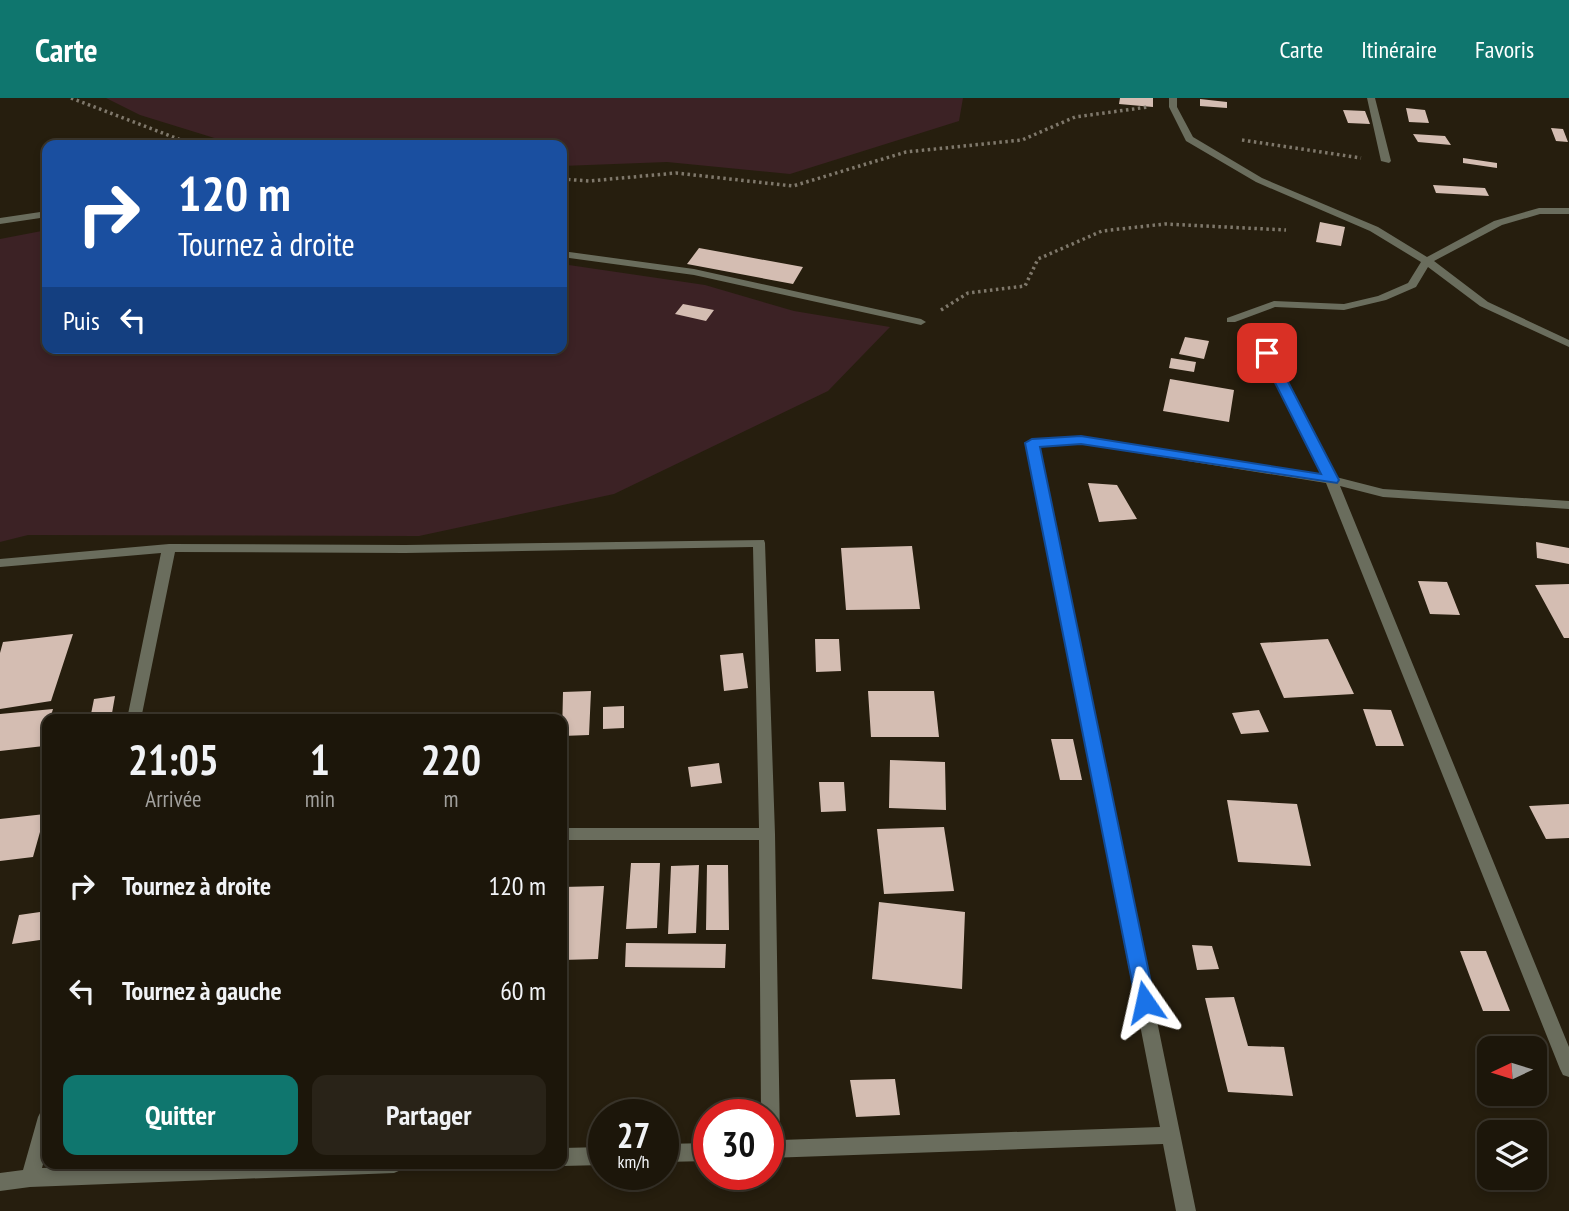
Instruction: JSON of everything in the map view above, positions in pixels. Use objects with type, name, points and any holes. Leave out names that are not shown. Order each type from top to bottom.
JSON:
[{"type":"street","points":[[1371,98],[1386,162]]},
{"type":"street","points":[[1173,102],[1189,139],[1259,180],[1374,229],[1427,261],[1484,304],[1569,344]]},
{"type":"street","points":[[1231,320],[1274,304],[1344,307],[1382,298],[1412,285],[1427,261],[1498,223],[1539,211],[1569,211]]},
{"type":"street","points":[[0,221],[42,215]]},
{"type":"street","points":[[567,255],[694,272],[921,322]]},
{"type":"street","points":[[1267,353],[1332,480],[1569,1069]]},
{"type":"street","points":[[1186,1211],[1032,443],[1081,440],[1332,480],[1382,493],[1569,505]]},
{"type":"street","points":[[0,563],[169,548],[405,549],[759,543],[767,834],[770,1099]]},
{"type":"street","points":[[135,714],[169,548]]},
{"type":"street","points":[[567,834],[767,834]]},
{"type":"street","points":[[30,1178],[42,1134]]},
{"type":"street","points":[[784,1149],[1172,1135]]},
{"type":"street","points":[[567,1157],[588,1156]]},
{"type":"street","points":[[0,1182],[30,1178],[264,1169]]},
{"type":"path","points":[[71,98],[181,140]]},
{"type":"path","points":[[567,179],[589,181],[676,173],[793,186],[906,152],[1022,140],[1075,117],[1173,102]]},
{"type":"path","points":[[1240,139],[1386,162]]},
{"type":"path","points":[[921,322],[968,293],[1025,286],[1038,259],[1102,231],[1165,224],[1286,230]]},
{"type":"shaded area","points":[[106,98],[963,98],[959,121],[790,174],[667,162],[567,166],[567,140],[221,140],[140,115]]},
{"type":"shaded area","points":[[42,231],[42,354],[567,354],[567,265],[705,285],[794,311],[890,327],[828,391],[614,494],[419,536],[28,535],[0,542],[0,239]]},
{"type":"building","points":[[1120,98],[1153,98],[1153,107],[1119,104]]},
{"type":"building","points":[[1200,99],[1227,102],[1227,108],[1200,106]]},
{"type":"building","points":[[1406,108],[1425,110],[1429,123],[1409,122]]},
{"type":"building","points":[[1343,110],[1365,111],[1370,124],[1348,123]]},
{"type":"building","points":[[1551,128],[1563,129],[1568,142],[1556,141]]},
{"type":"building","points":[[1413,134],[1445,136],[1451,145],[1418,142]]},
{"type":"building","points":[[1463,158],[1497,163],[1497,168],[1463,163]]},
{"type":"building","points":[[1433,185],[1485,188],[1489,196],[1436,193]]},
{"type":"building","points":[[1320,222],[1345,227],[1341,246],[1316,242]]},
{"type":"building","points":[[699,248],[803,267],[793,284],[687,264]]},
{"type":"building","points":[[683,304],[714,310],[706,321],[675,314]]},
{"type":"building","points":[[1185,337],[1209,341],[1204,359],[1179,354]]},
{"type":"building","points":[[1171,358],[1196,362],[1194,372],[1169,368]]},
{"type":"building","points":[[1170,379],[1234,390],[1229,422],[1163,411]]},
{"type":"building","points":[[1088,483],[1117,485],[1137,519],[1099,522]]},
{"type":"building","points":[[1536,542],[1569,548],[1569,564],[1537,558]]},
{"type":"building","points":[[912,546],[920,609],[846,610],[841,548]]},
{"type":"building","points":[[1418,581],[1447,582],[1460,615],[1430,614]]},
{"type":"building","points":[[1569,584],[1569,638],[1564,638],[1535,585]]},
{"type":"building","points":[[73,634],[51,701],[0,709],[0,653],[3,642]]},
{"type":"building","points":[[815,639],[839,639],[841,671],[816,672]]},
{"type":"building","points":[[1328,639],[1354,694],[1284,698],[1260,643]]},
{"type":"building","points":[[743,653],[748,688],[724,691],[720,655]]},
{"type":"building","points":[[591,691],[589,735],[567,736],[567,714],[562,714],[563,692]]},
{"type":"building","points":[[868,691],[934,691],[939,737],[871,737]]},
{"type":"building","points":[[115,696],[112,714],[91,714],[94,699]]},
{"type":"building","points":[[624,706],[624,728],[603,729],[603,707]]},
{"type":"building","points":[[53,709],[52,714],[42,714],[42,746],[0,751],[0,714]]},
{"type":"building","points":[[1363,709],[1391,710],[1404,746],[1376,746]]},
{"type":"building","points":[[1259,710],[1269,732],[1241,734],[1232,713]]},
{"type":"building","points":[[1051,739],[1073,739],[1082,780],[1060,780]]},
{"type":"building","points":[[890,760],[945,762],[946,810],[889,808]]},
{"type":"building","points":[[719,763],[722,783],[691,787],[688,767]]},
{"type":"building","points":[[819,782],[844,782],[846,811],[821,812]]},
{"type":"building","points":[[1227,800],[1297,804],[1311,866],[1238,862]]},
{"type":"building","points":[[1569,804],[1569,838],[1546,839],[1529,806]]},
{"type":"building","points":[[42,814],[42,825],[33,857],[0,861],[0,819]]},
{"type":"building","points":[[944,827],[954,891],[884,894],[877,829]]},
{"type":"building","points":[[631,863],[660,863],[657,928],[626,929]]},
{"type":"building","points":[[699,865],[696,933],[668,934],[671,866]]},
{"type":"building","points":[[707,865],[728,865],[729,930],[706,930]]},
{"type":"building","points":[[604,886],[598,959],[567,960],[567,887]]},
{"type":"building","points":[[879,902],[965,912],[962,989],[872,979]]},
{"type":"building","points":[[42,912],[42,940],[12,944],[19,915]]},
{"type":"building","points":[[626,943],[726,944],[725,968],[625,967]]},
{"type":"building","points":[[1192,945],[1212,946],[1219,969],[1197,970]]},
{"type":"building","points":[[1460,951],[1486,951],[1510,1011],[1483,1011]]},
{"type":"building","points":[[1234,997],[1248,1046],[1284,1047],[1293,1096],[1228,1092],[1205,998]]},
{"type":"building","points":[[895,1079],[900,1115],[856,1117],[850,1080]]},
{"type":"route","points":[[1145,1002],[1032,443],[1081,440],[1332,480],[1267,353]]}]
